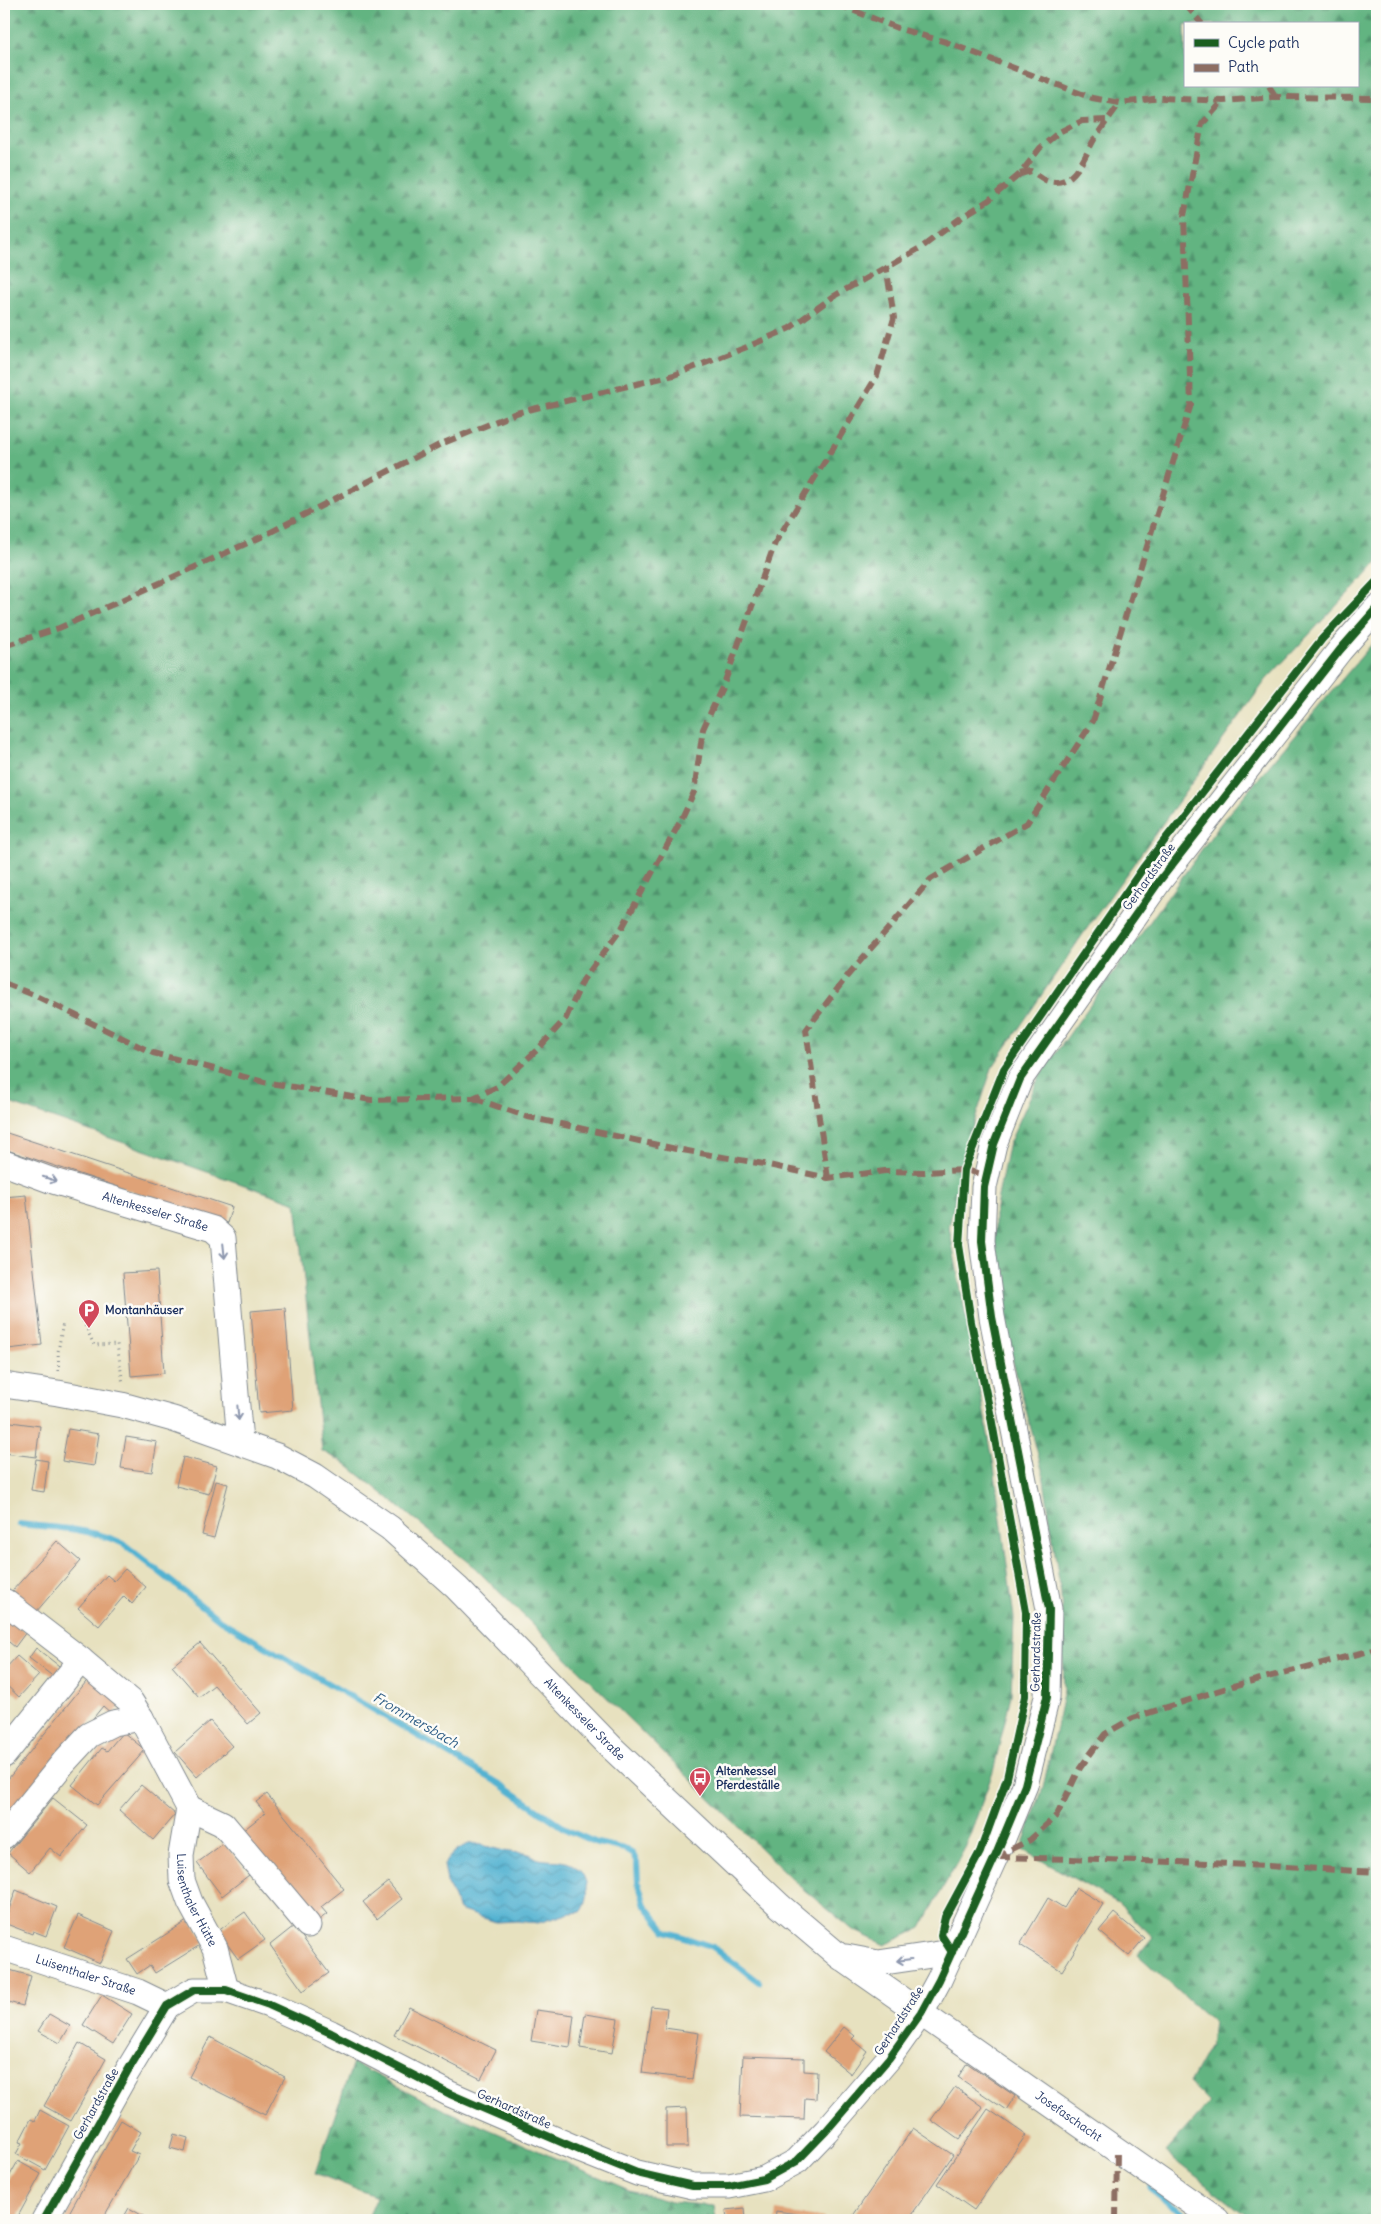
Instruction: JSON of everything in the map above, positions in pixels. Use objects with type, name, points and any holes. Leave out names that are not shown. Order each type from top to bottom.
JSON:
[{"type":"street","name":"Gerhardstraße","points":[[44,2220],[127,2072],[167,2006],[194,1990],[226,1990],[269,2004],[450,2094],[582,2151],[637,2173],[693,2186],[729,2186],[764,2179],[797,2161],[826,2132],[884,2065],[921,2013],[952,1952],[995,1857],[1024,1785],[1047,1697],[1048,1609],[992,1317],[982,1241],[984,1187],[994,1144],[1020,1079],[1160,880],[1340,650],[1377,608]]},
{"type":"street","name":"Altenkesseler Straße","points":[[4,1163],[50,1180],[214,1230],[223,1238],[240,1442]]},
{"type":"street","name":"Altenkesseler Straße","points":[[4,1385],[122,1405],[173,1419],[277,1456],[315,1476],[390,1528],[457,1588],[612,1748],[780,1906],[839,1956],[921,2013]]},
{"type":"street","points":[[4,1601],[81,1660],[131,1702],[142,1718],[188,1808],[223,1824],[308,1925]]},
{"type":"street","points":[[4,1755],[81,1660]]},
{"type":"street","points":[[4,1836],[64,1762],[89,1735],[113,1723],[142,1718]]},
{"type":"street","name":"Luisenthaler Hütte","points":[[188,1808],[181,1855],[182,1880],[190,1902],[215,1948],[226,1990]]},
{"type":"street","name":"Luisenthaler Straße","points":[[4,1948],[138,1992],[167,2006]]},
{"type":"street","points":[[839,1956],[878,1963],[952,1952]]},
{"type":"street","name":"Josefaschacht","points":[[921,2013],[1217,2220]]},
{"type":"path","points":[[83,1321],[94,1345],[117,1344],[122,1374]]},
{"type":"path","points":[[59,1367],[58,1352],[63,1322]]},
{"type":"green space","points":[[4,4],[1377,4],[1377,563],[1266,680],[1083,934],[992,1068],[966,1147],[949,1227],[994,1466],[1014,1618],[1011,1695],[993,1772],[966,1846],[921,1928],[885,1945],[853,1930],[797,1884],[474,1567],[342,1461],[322,1451],[296,1203],[4,1101]]},
{"type":"green space","points":[[1377,638],[1377,2220],[1252,2220],[1165,2152],[1209,2103],[1189,2083],[1210,2045],[1213,2022],[1138,1955],[1153,1937],[1118,1903],[1021,1849],[1043,1788],[1064,1690],[1061,1594],[1043,1473],[1006,1336],[995,1254],[995,1212],[1008,1146],[1040,1075],[1220,824]]},
{"type":"green space","points":[[353,2063],[442,2109],[629,2190],[671,2202],[714,2206],[716,2220],[367,2220],[377,2197],[315,2173]]},
{"type":"water","points":[[472,1843],[505,1851],[527,1853],[539,1859],[562,1861],[576,1867],[584,1877],[587,1889],[586,1901],[581,1912],[570,1913],[538,1923],[496,1922],[459,1910],[447,1882],[444,1864],[456,1851]]},
{"type":"building","points":[[4,1132],[232,1207],[227,1223],[4,1149]]},
{"type":"building","points":[[26,1195],[42,1345],[8,1349],[4,1312],[4,1197]]},
{"type":"building","points":[[157,1271],[164,1373],[131,1376],[123,1273]]},
{"type":"building","points":[[285,1308],[293,1410],[259,1413],[251,1311]]},
{"type":"building","points":[[4,1421],[40,1426],[36,1457],[4,1453]]},
{"type":"building","points":[[68,1429],[99,1434],[94,1466],[62,1461]]},
{"type":"building","points":[[126,1437],[157,1442],[152,1472],[121,1468]]},
{"type":"building","points":[[183,1457],[217,1466],[209,1494],[176,1486]]},
{"type":"building","points":[[36,1459],[48,1461],[44,1492],[31,1490]]},
{"type":"building","points":[[216,1481],[228,1484],[214,1538],[202,1535]]},
{"type":"building","points":[[57,1541],[80,1561],[36,1612],[12,1591]]},
{"type":"building","points":[[125,1569],[146,1587],[132,1604],[124,1596],[99,1626],[78,1608],[107,1575],[114,1581]]},
{"type":"building","points":[[4,1614],[26,1632],[15,1647],[4,1638]]},
{"type":"building","points":[[200,1643],[261,1713],[248,1724],[214,1685],[199,1697],[172,1666]]},
{"type":"building","points":[[36,1648],[63,1669],[55,1678],[29,1658]]},
{"type":"building","points":[[17,1656],[39,1675],[19,1697],[4,1683],[4,1670]]},
{"type":"building","points":[[90,1677],[123,1703],[113,1715],[103,1706],[4,1828],[4,1784]]},
{"type":"building","points":[[210,1721],[232,1746],[197,1777],[175,1752]]},
{"type":"building","points":[[123,1732],[145,1750],[97,1805],[72,1785],[102,1748],[107,1751]]},
{"type":"building","points":[[141,1785],[175,1814],[153,1840],[119,1810]]},
{"type":"building","points":[[267,1794],[344,1889],[321,1907],[327,1914],[315,1923],[241,1832],[265,1813],[256,1802]]},
{"type":"building","points":[[53,1798],[87,1825],[61,1857],[50,1848],[30,1872],[8,1853]]},
{"type":"building","points":[[224,1843],[249,1875],[222,1896],[197,1863]]},
{"type":"building","points":[[388,1882],[402,1899],[377,1919],[363,1902]]},
{"type":"building","points":[[1076,1888],[1103,1904],[1062,1971],[1020,1945],[1048,1898],[1064,1908]]},
{"type":"building","points":[[16,1890],[57,1907],[46,1936],[33,1931],[32,1934],[4,1923]]},
{"type":"building","points":[[245,1912],[265,1940],[238,1959],[218,1931]]},
{"type":"building","points":[[1114,1913],[1144,1938],[1129,1956],[1099,1931]]},
{"type":"building","points":[[78,1915],[114,1931],[100,1963],[64,1947]]},
{"type":"building","points":[[190,1919],[205,1942],[155,1973],[150,1965],[137,1974],[127,1959]]},
{"type":"building","points":[[294,1926],[329,1973],[303,1991],[270,1945]]},
{"type":"building","points":[[6,1969],[31,1976],[23,2006],[4,2001]]},
{"type":"building","points":[[102,1995],[132,2014],[113,2044],[83,2025]]},
{"type":"building","points":[[651,2006],[667,2008],[665,2028],[699,2033],[692,2079],[642,2073]]},
{"type":"building","points":[[409,2007],[496,2050],[481,2079],[394,2035]]},
{"type":"building","points":[[536,2010],[574,2015],[570,2047],[531,2041]]},
{"type":"building","points":[[49,2014],[70,2026],[60,2043],[38,2031]]},
{"type":"building","points":[[585,2014],[618,2019],[612,2053],[580,2048]]},
{"type":"building","points":[[844,2027],[855,2036],[852,2039],[867,2051],[851,2074],[824,2052]]},
{"type":"building","points":[[210,2037],[285,2077],[265,2115],[189,2077]]},
{"type":"building","points":[[79,2043],[106,2059],[71,2121],[44,2106]]},
{"type":"building","points":[[743,2056],[804,2058],[804,2071],[817,2072],[816,2099],[805,2098],[804,2119],[740,2117]]},
{"type":"building","points":[[967,2063],[1015,2096],[1006,2110],[958,2077]]},
{"type":"building","points":[[955,2087],[983,2107],[959,2140],[931,2120]]},
{"type":"building","points":[[687,2108],[688,2147],[666,2147],[666,2109]]},
{"type":"building","points":[[988,2109],[1026,2135],[974,2210],[937,2184]]},
{"type":"building","points":[[40,2110],[69,2126],[45,2170],[16,2154],[22,2143],[19,2142],[31,2119],[35,2121]]},
{"type":"building","points":[[121,2120],[141,2132],[130,2151],[139,2155],[102,2220],[65,2220]]},
{"type":"building","points":[[913,2128],[953,2155],[908,2220],[850,2220]]},
{"type":"building","points":[[174,2134],[188,2138],[185,2152],[170,2148]]},
{"type":"building","points":[[18,2161],[41,2174],[16,2220],[4,2220],[4,2186]]},
{"type":"building","points":[[129,2208],[145,2217],[143,2220],[122,2220]]},
{"type":"building","points":[[745,2208],[746,2220],[727,2220],[726,2210]]},
{"type":"building","points":[[776,2211],[825,2218],[824,2220],[775,2220]]},
{"type":"waterway","name":"Frommersbach","points":[[19,1524],[86,1532],[124,1544],[220,1620],[500,1784],[569,1831],[597,1843],[625,1849],[633,1854],[637,1863],[638,1882],[645,1905],[666,1931],[713,1947],[759,1982]]},
{"type":"waterway","name":"Frommersbach","points":[[1150,2188],[1192,2220]]},
{"type":"marked path","points":[[837,4],[900,29],[946,42],[1092,98],[1120,103],[1161,98],[1223,101],[1276,97],[1377,98]]},
{"type":"marked path","points":[[1185,4],[1200,22]]},
{"type":"marked path","points":[[1270,88],[1276,97]]},
{"type":"marked path","points":[[828,1178],[806,1030],[848,975],[931,879],[1027,823],[1093,721],[1191,404],[1184,216],[1202,124],[1223,101]]},
{"type":"marked path","points":[[1020,174],[1031,171],[1046,180],[1057,182],[1065,180],[1078,169],[1095,138],[1120,103]]},
{"type":"marked path","points":[[4,646],[59,628],[261,537],[441,444],[516,413],[674,375],[790,328],[834,296],[922,247],[962,217],[989,200],[1020,174],[1040,148],[1059,132],[1082,121],[1106,120]]},
{"type":"marked path","points":[[4,983],[34,995],[153,1053],[264,1082],[371,1100],[473,1098],[497,1087],[539,1048],[566,1018],[583,980],[622,928],[680,822],[694,792],[703,729],[725,681],[775,543],[877,376],[894,318],[886,265]]},
{"type":"marked path","points":[[473,1098],[528,1117],[676,1149],[764,1164],[828,1178],[885,1171],[964,1170],[987,1175]]},
{"type":"marked path","points":[[995,1857],[1030,1840],[1057,1815],[1080,1768],[1105,1734],[1133,1718],[1233,1686],[1377,1649]]},
{"type":"marked path","points":[[998,1857],[1210,1863],[1377,1872]]},
{"type":"marked path","points":[[1116,2220],[1117,2150]]},
{"type":"cycle path","points":[[952,1952],[941,1935],[945,1917],[980,1852],[1007,1778],[1025,1696],[1026,1612],[991,1417],[971,1322],[959,1245],[964,1170],[1004,1069],[1143,868],[1322,639],[1377,581]]},
{"type":"cycle path","points":[[44,2220],[127,2072],[167,2006],[194,1990],[226,1990],[269,2005],[331,2033],[450,2094],[582,2151],[637,2173],[693,2186],[729,2186],[764,2179],[797,2161],[826,2131],[889,2058],[921,2013],[939,1980],[995,1857],[1025,1785],[1047,1697],[1049,1609],[992,1317],[982,1241],[984,1187],[994,1144],[1020,1079],[1160,880],[1340,650],[1377,608]]},
{"type":"place","name":"Montanhäuser","points":[[89,1329]]},
{"type":"place","name":"Altenkessel Pferdeställe","points":[[700,1797]]}]
